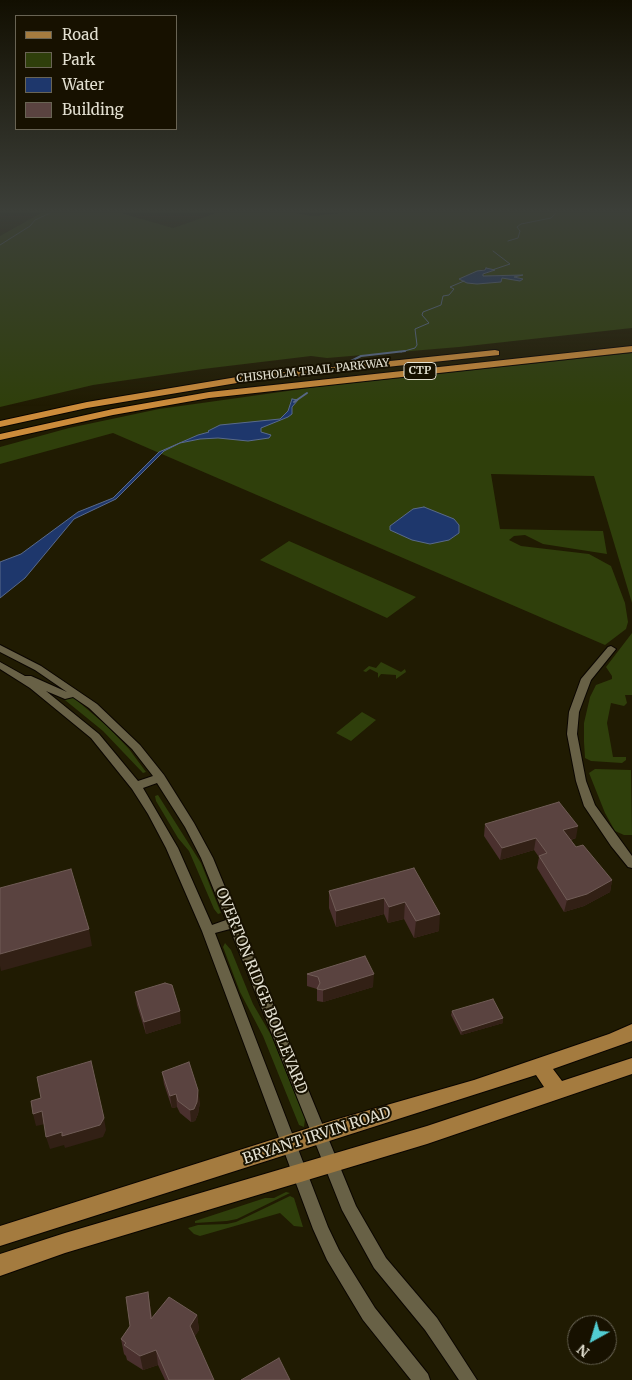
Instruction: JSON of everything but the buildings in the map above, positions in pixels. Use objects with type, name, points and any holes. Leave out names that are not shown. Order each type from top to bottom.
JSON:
[{"type":"highway","name":"CHISHOLM TRAIL PARKWAY","points":[[0,424],[87,405],[236,380],[632,339]]},
{"type":"highway","name":"CHISHOLM TRAIL PARKWAY","points":[[0,437],[113,412],[265,388],[632,349]]},
{"type":"highway","points":[[0,414],[112,393],[236,380]]},
{"type":"highway","points":[[0,445],[113,412]]},
{"type":"main road","name":"BRYANT IRVIN ROAD","points":[[0,1236],[320,1134],[474,1088],[615,1040],[632,1032]]},
{"type":"main road","points":[[540,1065],[558,1092]]},
{"type":"main road","points":[[0,1266],[64,1243],[427,1136],[632,1066]]},
{"type":"street","name":"OVERTON RIDGE BOULEVARD","points":[[0,648],[38,668],[76,693],[100,712],[136,747],[160,778],[200,843],[350,1210],[365,1240],[380,1263],[431,1324],[469,1380]]},
{"type":"street","points":[[611,649],[586,679],[574,712],[572,734],[579,773],[590,806],[632,864]]},
{"type":"street","name":"OVERTON RIDGE BOULEVARD","points":[[0,665],[15,674],[84,726],[109,751],[136,786],[172,848],[208,931],[301,1172],[321,1229],[351,1287],[369,1314],[422,1380]]},
{"type":"street","points":[[15,674],[41,682],[65,696],[76,693]]},
{"type":"street","points":[[136,786],[160,778]]},
{"type":"street","points":[[208,931],[232,923]]},
{"type":"green space","points":[[0,277],[463,277],[459,279],[467,283],[477,284],[501,282],[502,278],[632,277],[632,328],[459,347],[327,358],[311,356],[203,369],[93,385],[0,407]]},
{"type":"green space","points":[[632,353],[632,603],[594,476],[491,474],[500,529],[603,531],[607,554],[543,544],[525,535],[514,536],[509,540],[521,546],[589,554],[611,566],[625,603],[628,622],[626,629],[605,645],[113,433],[0,464],[0,447],[69,428],[159,409],[316,387]]},
{"type":"green space","points":[[289,541],[416,597],[387,618],[260,560]]},
{"type":"green space","points":[[632,633],[632,695],[625,695],[627,703],[624,706],[611,703],[607,723],[613,757],[626,757],[626,760],[622,763],[591,761],[585,758],[584,742],[584,723],[590,697],[596,685],[612,679],[606,667]]},
{"type":"green space","points":[[381,662],[401,672],[405,669],[406,672],[396,679],[396,675],[381,674],[378,678],[378,673],[370,669],[366,672],[363,671],[369,666],[376,668]]},
{"type":"green space","points":[[60,696],[74,698],[107,726],[129,749],[146,772],[143,773],[103,731]]},
{"type":"green space","points":[[362,712],[376,720],[351,741],[336,733]]},
{"type":"green space","points":[[595,769],[631,770],[632,835],[624,835],[615,831],[605,813],[589,773]]},
{"type":"green space","points":[[158,795],[201,863],[221,913],[218,914],[214,909],[189,851],[178,838],[156,801],[155,796]]},
{"type":"green space","points":[[225,943],[231,950],[253,1004],[271,1035],[305,1119],[304,1127],[299,1125],[263,1036],[240,992],[223,947]]},
{"type":"green space","points":[[286,1192],[290,1193],[237,1219],[195,1223],[195,1221],[265,1198],[274,1198]]},
{"type":"green space","points":[[290,1196],[294,1198],[303,1227],[294,1226],[280,1213],[200,1236],[194,1234],[188,1228],[198,1225],[236,1222]]},
{"type":"water","points":[[516,277],[523,279],[520,281],[502,278],[501,282],[477,284],[467,283],[459,279]]},
{"type":"water","points":[[292,399],[298,400],[292,407],[292,414],[261,428],[261,432],[271,435],[269,438],[248,441],[218,438],[200,439],[180,443],[164,451],[116,499],[74,519],[25,578],[0,598],[0,562],[21,554],[78,512],[113,498],[159,452],[198,435],[209,432],[220,425],[280,419],[288,411]]},
{"type":"water","points":[[424,507],[454,519],[459,525],[459,533],[449,540],[430,544],[412,540],[390,530],[390,526],[413,509]]},
{"type":"waterway","points":[[404,351],[415,348],[417,345],[415,329],[429,323],[422,315],[423,312],[441,305],[443,296],[449,295],[454,289],[450,287],[464,281]]},
{"type":"waterway","points":[[349,362],[361,356],[404,351]]},
{"type":"waterway","points":[[294,402],[307,393]]}]
